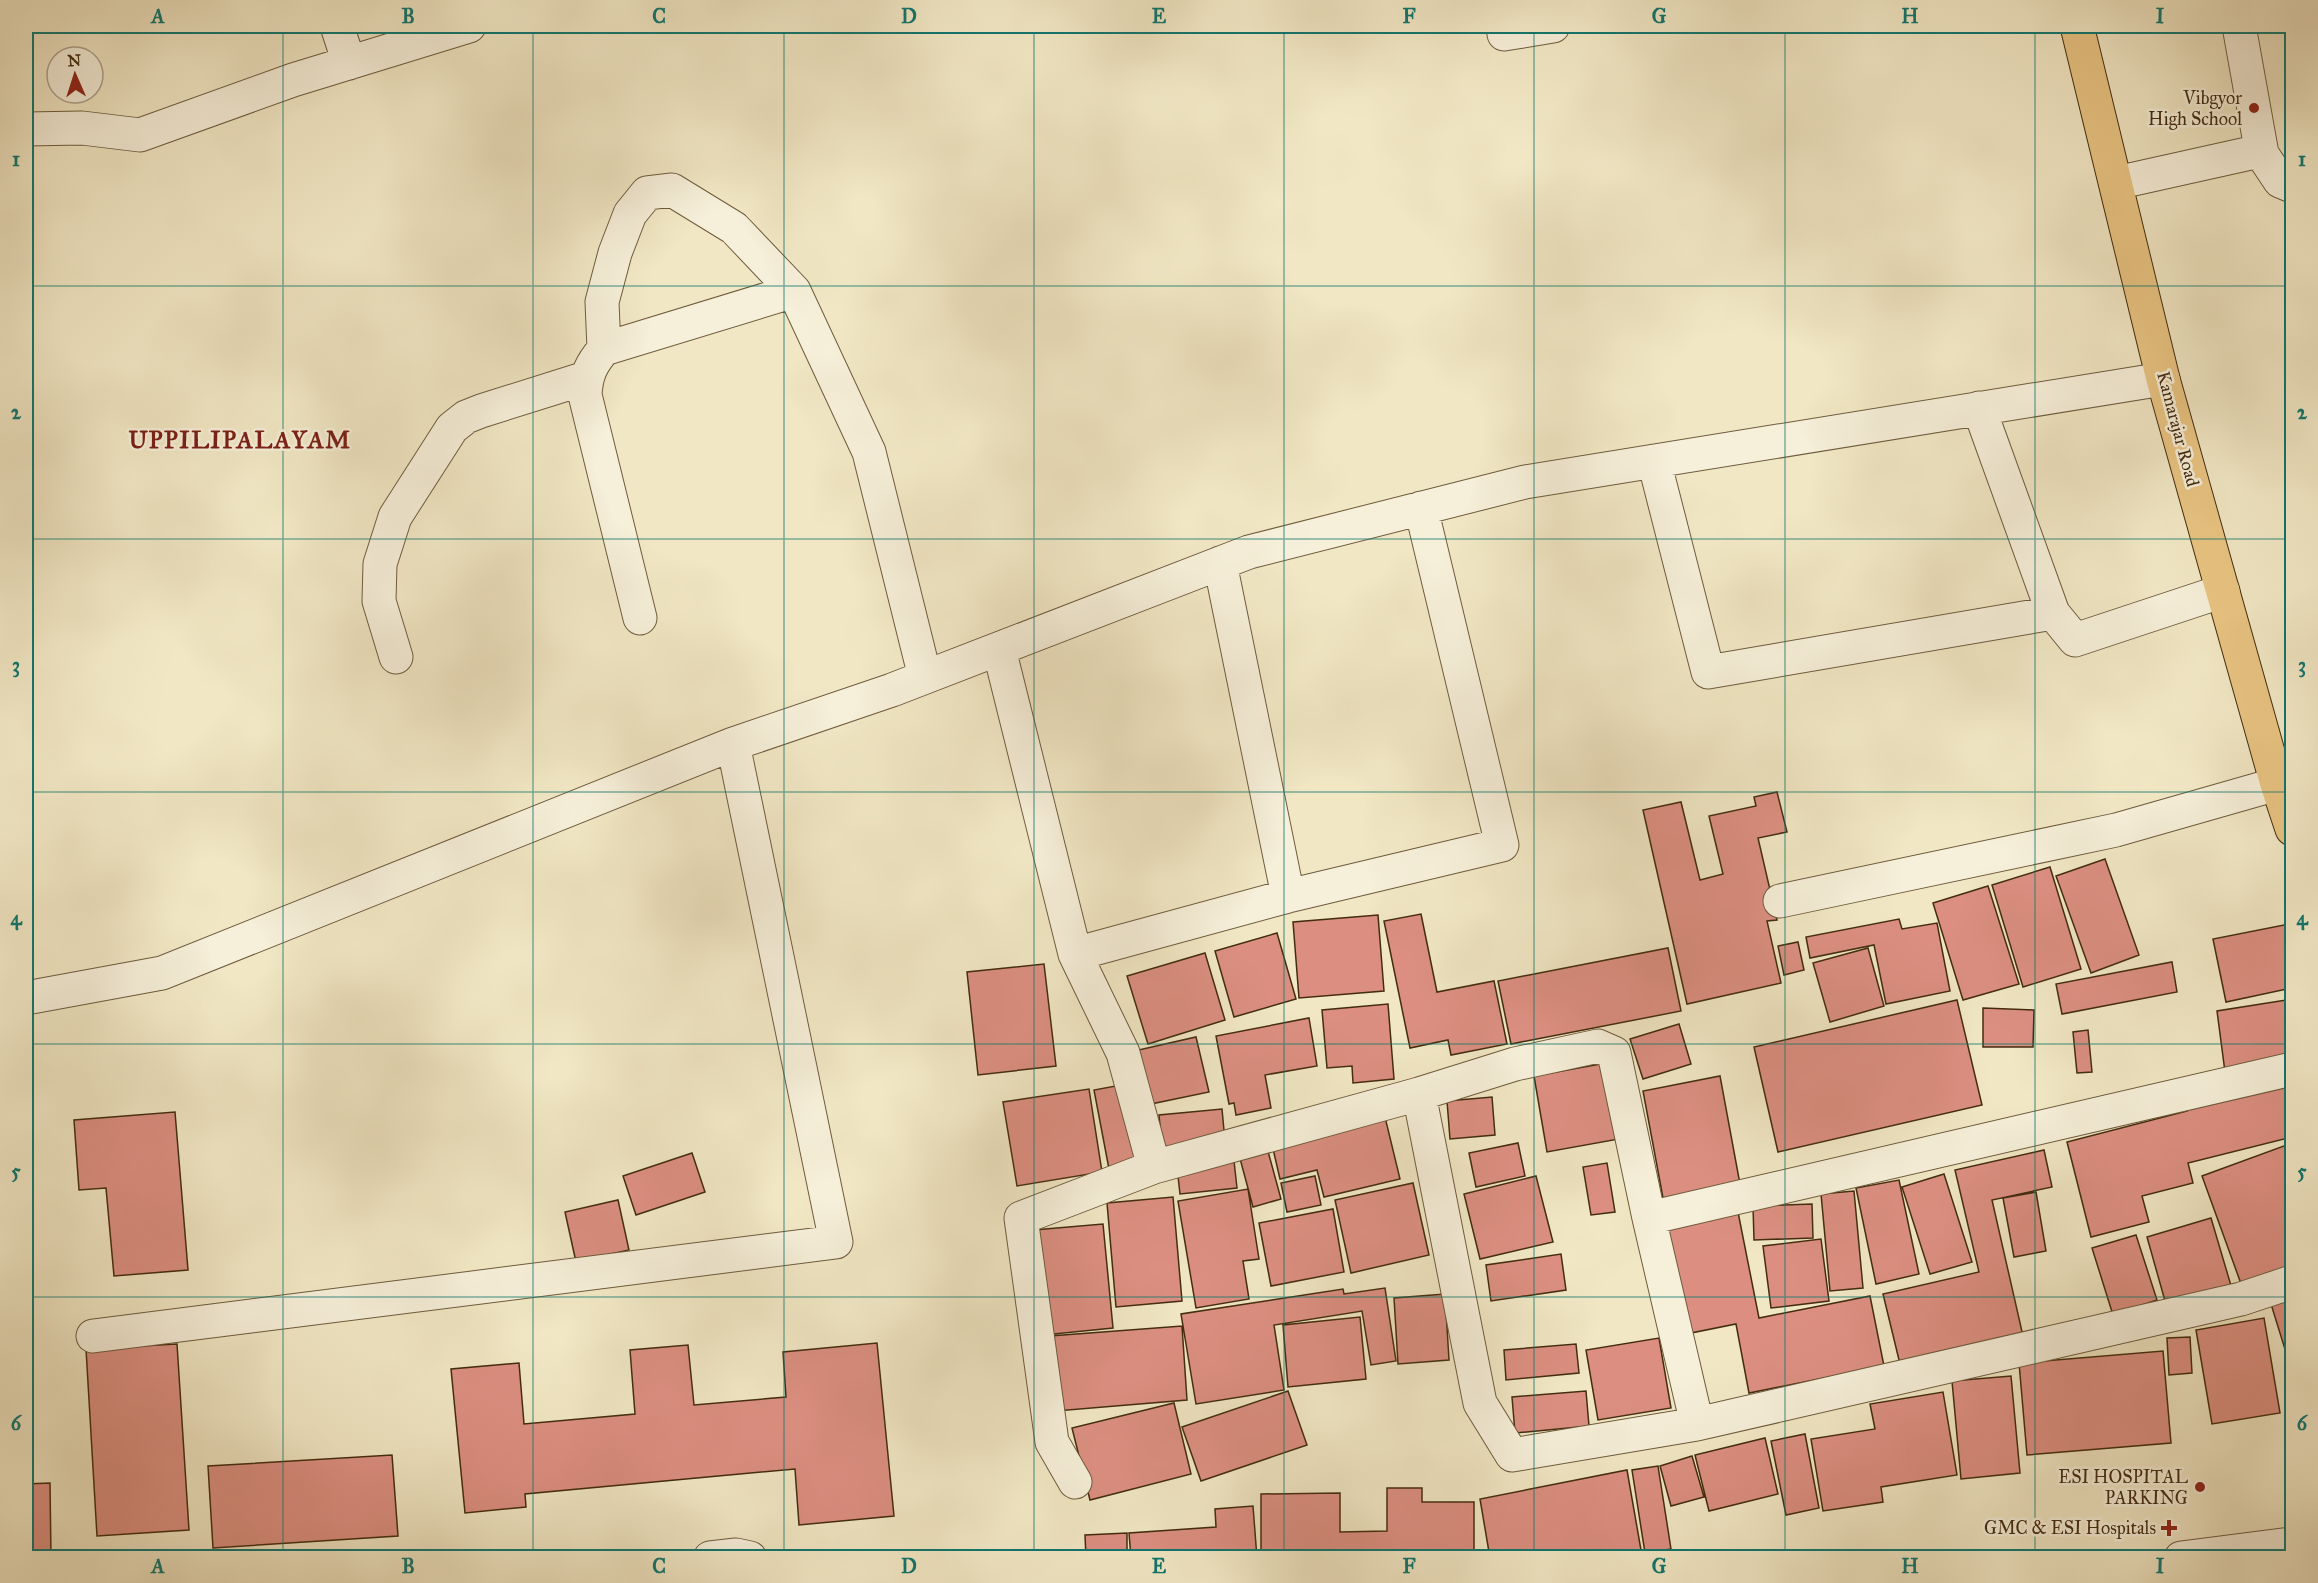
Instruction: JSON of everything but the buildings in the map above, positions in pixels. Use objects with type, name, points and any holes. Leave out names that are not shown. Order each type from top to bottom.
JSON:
[{"type":"main road","name":"Kamarajar Road","points":[[2077,26],[2163,379],[2277,784],[2292,829]]},
{"type":"street","points":[[338,26],[350,63]]},
{"type":"street","points":[[26,129],[82,128],[140,135],[293,80],[469,26]]},
{"type":"street","points":[[1504,34],[1553,26]]},
{"type":"street","points":[[2239,26],[2262,154],[2280,181],[2292,186]]},
{"type":"street","points":[[2116,183],[2251,153],[2262,154]]},
{"type":"street","points":[[604,349],[602,302],[615,253],[630,214],[647,194],[672,189],[734,228],[794,291],[869,452],[926,677]]},
{"type":"street","points":[[640,618],[585,395],[586,378],[591,364],[604,349],[794,291]]},
{"type":"street","points":[[396,657],[379,601],[380,564],[395,517],[452,428],[466,417],[481,411],[586,378]]},
{"type":"street","points":[[26,998],[162,973],[733,744],[926,677],[1250,552],[1525,482],[2163,379]]},
{"type":"street","points":[[1979,408],[2053,613],[2075,640],[2223,591]]},
{"type":"street","points":[[1654,461],[1707,672],[2053,613]]},
{"type":"street","points":[[1076,954],[1288,896],[1502,845],[1422,508]]},
{"type":"street","points":[[1220,563],[1288,896]]},
{"type":"street","points":[[999,649],[1076,954],[1123,1053],[1154,1167]]},
{"type":"street","points":[[93,1336],[836,1242],[733,744]]},
{"type":"street","points":[[1780,901],[2116,830],[2277,784]]},
{"type":"street","points":[[1075,1482],[1052,1442],[1021,1218],[1154,1167],[1419,1094],[1515,1064],[1598,1046],[1614,1053],[1649,1218],[1697,1424]]},
{"type":"street","points":[[1649,1218],[2292,1070]]},
{"type":"street","points":[[1419,1094],[1480,1403],[1512,1455],[1697,1424],[2241,1299],[2292,1282]]},
{"type":"street","points":[[2181,1557],[2292,1544]]},
{"type":"street","points":[[710,1557],[735,1555],[750,1557]]},
{"type":"place","name":"Vibgyor High School","points":[[2254,108]]},
{"type":"place","name":"ESI HOSPITAL PARKING","points":[[2200,1487]]},
{"type":"place","name":"GMC & ESI Hospitals","points":[[2169,1528]]},
{"type":"district","name":"UPPILIPALAYAM","points":[[240,440]]}]
